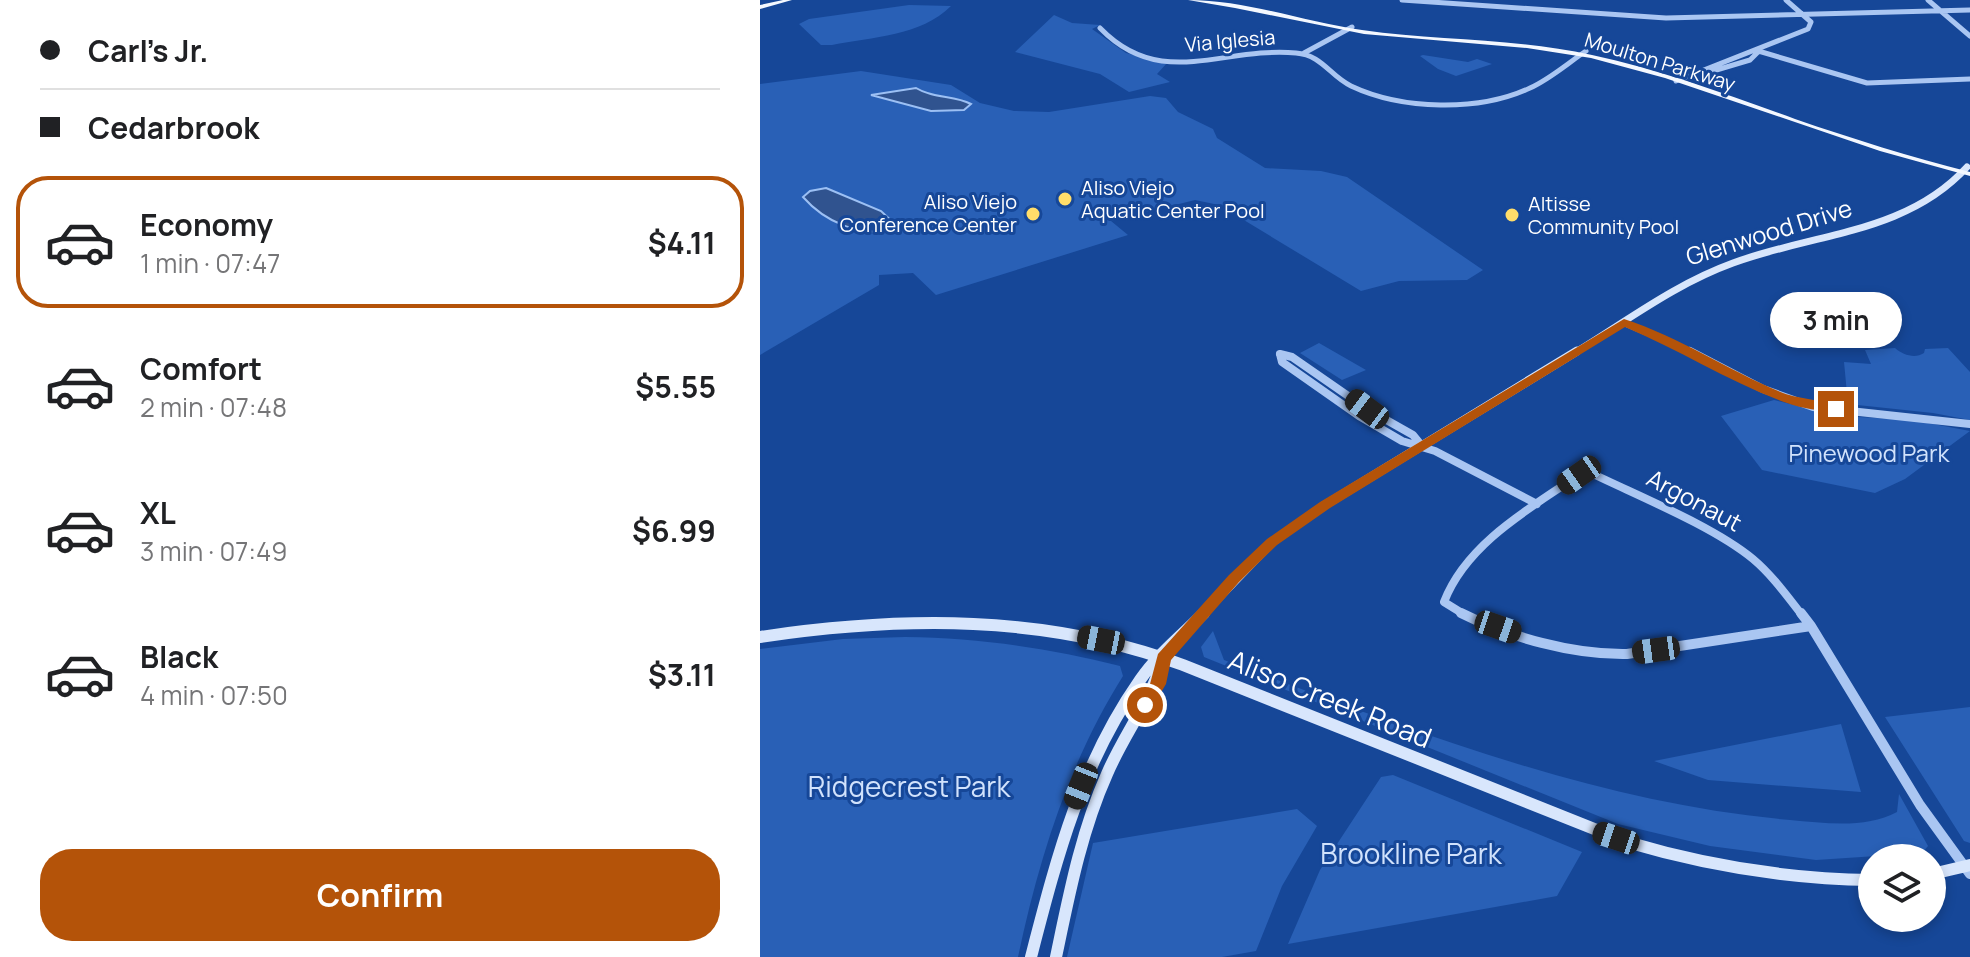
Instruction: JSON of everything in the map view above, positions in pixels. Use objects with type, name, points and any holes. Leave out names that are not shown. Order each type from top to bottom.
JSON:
[{"type":"main road","points":[[760,6],[776,0]]},
{"type":"main road","points":[[760,6],[789,0]]},
{"type":"main road","name":"Moulton Parkway","points":[[1191,0],[1349,29],[1583,52],[1682,80],[1873,147],[1967,170]]},
{"type":"main road","name":"Moulton Parkway","points":[[1220,0],[1349,29]]},
{"type":"main road","name":"Glenwood Drive","points":[[1031,957],[1060,843],[1088,769],[1142,677],[1163,658],[1234,578],[1272,542],[1325,505],[1624,323],[1680,285],[1706,273],[1912,211],[1948,188],[1967,170]]},
{"type":"main road","name":"Aliso Creek Road","points":[[760,637],[810,629],[935,623],[1034,627],[1121,644],[1163,658],[1592,830],[1640,846],[1771,874],[1858,880]]},
{"type":"main road","name":"Glenwood Drive","points":[[1056,957],[1084,834],[1107,774],[1158,684],[1163,658]]},
{"type":"main road","points":[[1946,872],[1969,869]]},
{"type":"street","points":[[1402,0],[1666,18],[1970,10]]},
{"type":"street","points":[[1682,80],[1750,60],[1757,51],[1815,29],[1815,22],[1786,0]]},
{"type":"street","points":[[1928,0],[1970,36]]},
{"type":"street","name":"Via Iglesia","points":[[1100,28],[1106,36],[1136,55],[1170,62],[1220,62],[1271,53],[1306,54],[1322,58],[1339,78],[1359,89],[1394,98],[1452,102],[1499,98],[1530,88],[1583,52]]},
{"type":"street","points":[[1306,54],[1349,29]]},
{"type":"street","points":[[1757,51],[1867,83],[1970,79]]},
{"type":"street","points":[[1624,323],[1683,347],[1738,378],[1794,402],[1836,409],[1929,416],[1970,424]]},
{"type":"street","points":[[1423,447],[1413,435],[1367,409],[1292,357],[1280,354],[1282,362],[1359,416],[1402,441],[1423,447],[1537,504]]},
{"type":"street","name":"Argonaut","points":[[1811,626],[1627,654],[1598,654],[1532,638],[1446,607],[1445,593],[1493,538],[1579,475],[1595,473],[1752,558],[1772,577],[1811,626],[1920,805],[1969,869]]},
{"type":"green space","points":[[909,5],[951,6],[939,16],[911,29],[832,45],[821,45],[799,24],[809,19]]},
{"type":"green space","points":[[1054,15],[1072,23],[1100,25],[1092,29],[1126,53],[1167,63],[1157,74],[1170,82],[1129,92],[1100,74],[1015,52]]},
{"type":"green space","points":[[1420,56],[1468,62],[1477,59],[1492,64],[1456,76],[1438,69]]},
{"type":"green space","points":[[861,71],[951,85],[980,103],[1014,111],[1049,112],[1150,96],[1166,98],[1178,112],[1213,129],[1217,138],[1265,168],[1321,171],[1347,177],[1483,270],[1467,280],[1399,281],[1361,291],[1219,205],[1195,200],[1111,221],[1128,235],[936,295],[913,273],[879,275],[879,285],[760,355],[760,84]]},
{"type":"green space","points":[[1319,343],[1366,370],[1342,380],[1300,353]]},
{"type":"green space","points":[[1895,348],[1913,356],[1924,353],[1925,349],[1948,348],[1970,372],[1970,420],[1848,404],[1844,362],[1871,364],[1865,350]]},
{"type":"green space","name":"Pinewood Park","points":[[1774,400],[1840,416],[1912,420],[1970,431],[1905,479],[1875,493],[1762,470],[1721,416]]},
{"type":"green space","points":[[1213,631],[1224,660],[1502,759],[1645,797],[1717,811],[1845,824],[1872,821],[1897,812],[1899,794],[1927,844],[1858,844],[1858,857],[1816,860],[1710,846],[1618,824],[1204,657],[1201,647]]},
{"type":"green space","name":"Ridgecrest Park","points":[[905,637],[1014,645],[1120,666],[1123,676],[1087,742],[1058,812],[1018,957],[760,957],[760,649],[843,639]]},
{"type":"green space","points":[[1970,707],[1970,843],[1964,841],[1885,717]]},
{"type":"green space","points":[[1841,724],[1861,792],[1708,780],[1654,761]]},
{"type":"green space","name":"Brookline Park","points":[[1393,775],[1582,852],[1557,896],[1288,944],[1320,870],[1381,777]]},
{"type":"green space","name":"Brookline Park","points":[[1297,809],[1317,826],[1282,886],[1256,951],[1222,957],[1067,957],[1093,843]]},
{"type":"shaded area","points":[[916,88],[971,104],[964,110],[931,111],[871,95]]},
{"type":"shaded area","points":[[826,188],[881,211],[895,224],[894,228],[881,231],[856,229],[821,214],[803,197],[810,191]]},
{"type":"place","name":"Aliso Viejo Aquatic Center Pool","points":[[1065,199]]},
{"type":"place","name":"Aliso Viejo Conference Center","points":[[1033,214]]},
{"type":"place","name":"Altisse Community Pool","points":[[1512,215]]},
{"type":"route","points":[[1145,705],[1158,684],[1163,658],[1234,578],[1272,542],[1325,505],[1624,323],[1683,347],[1738,378],[1794,402],[1836,409]]}]
